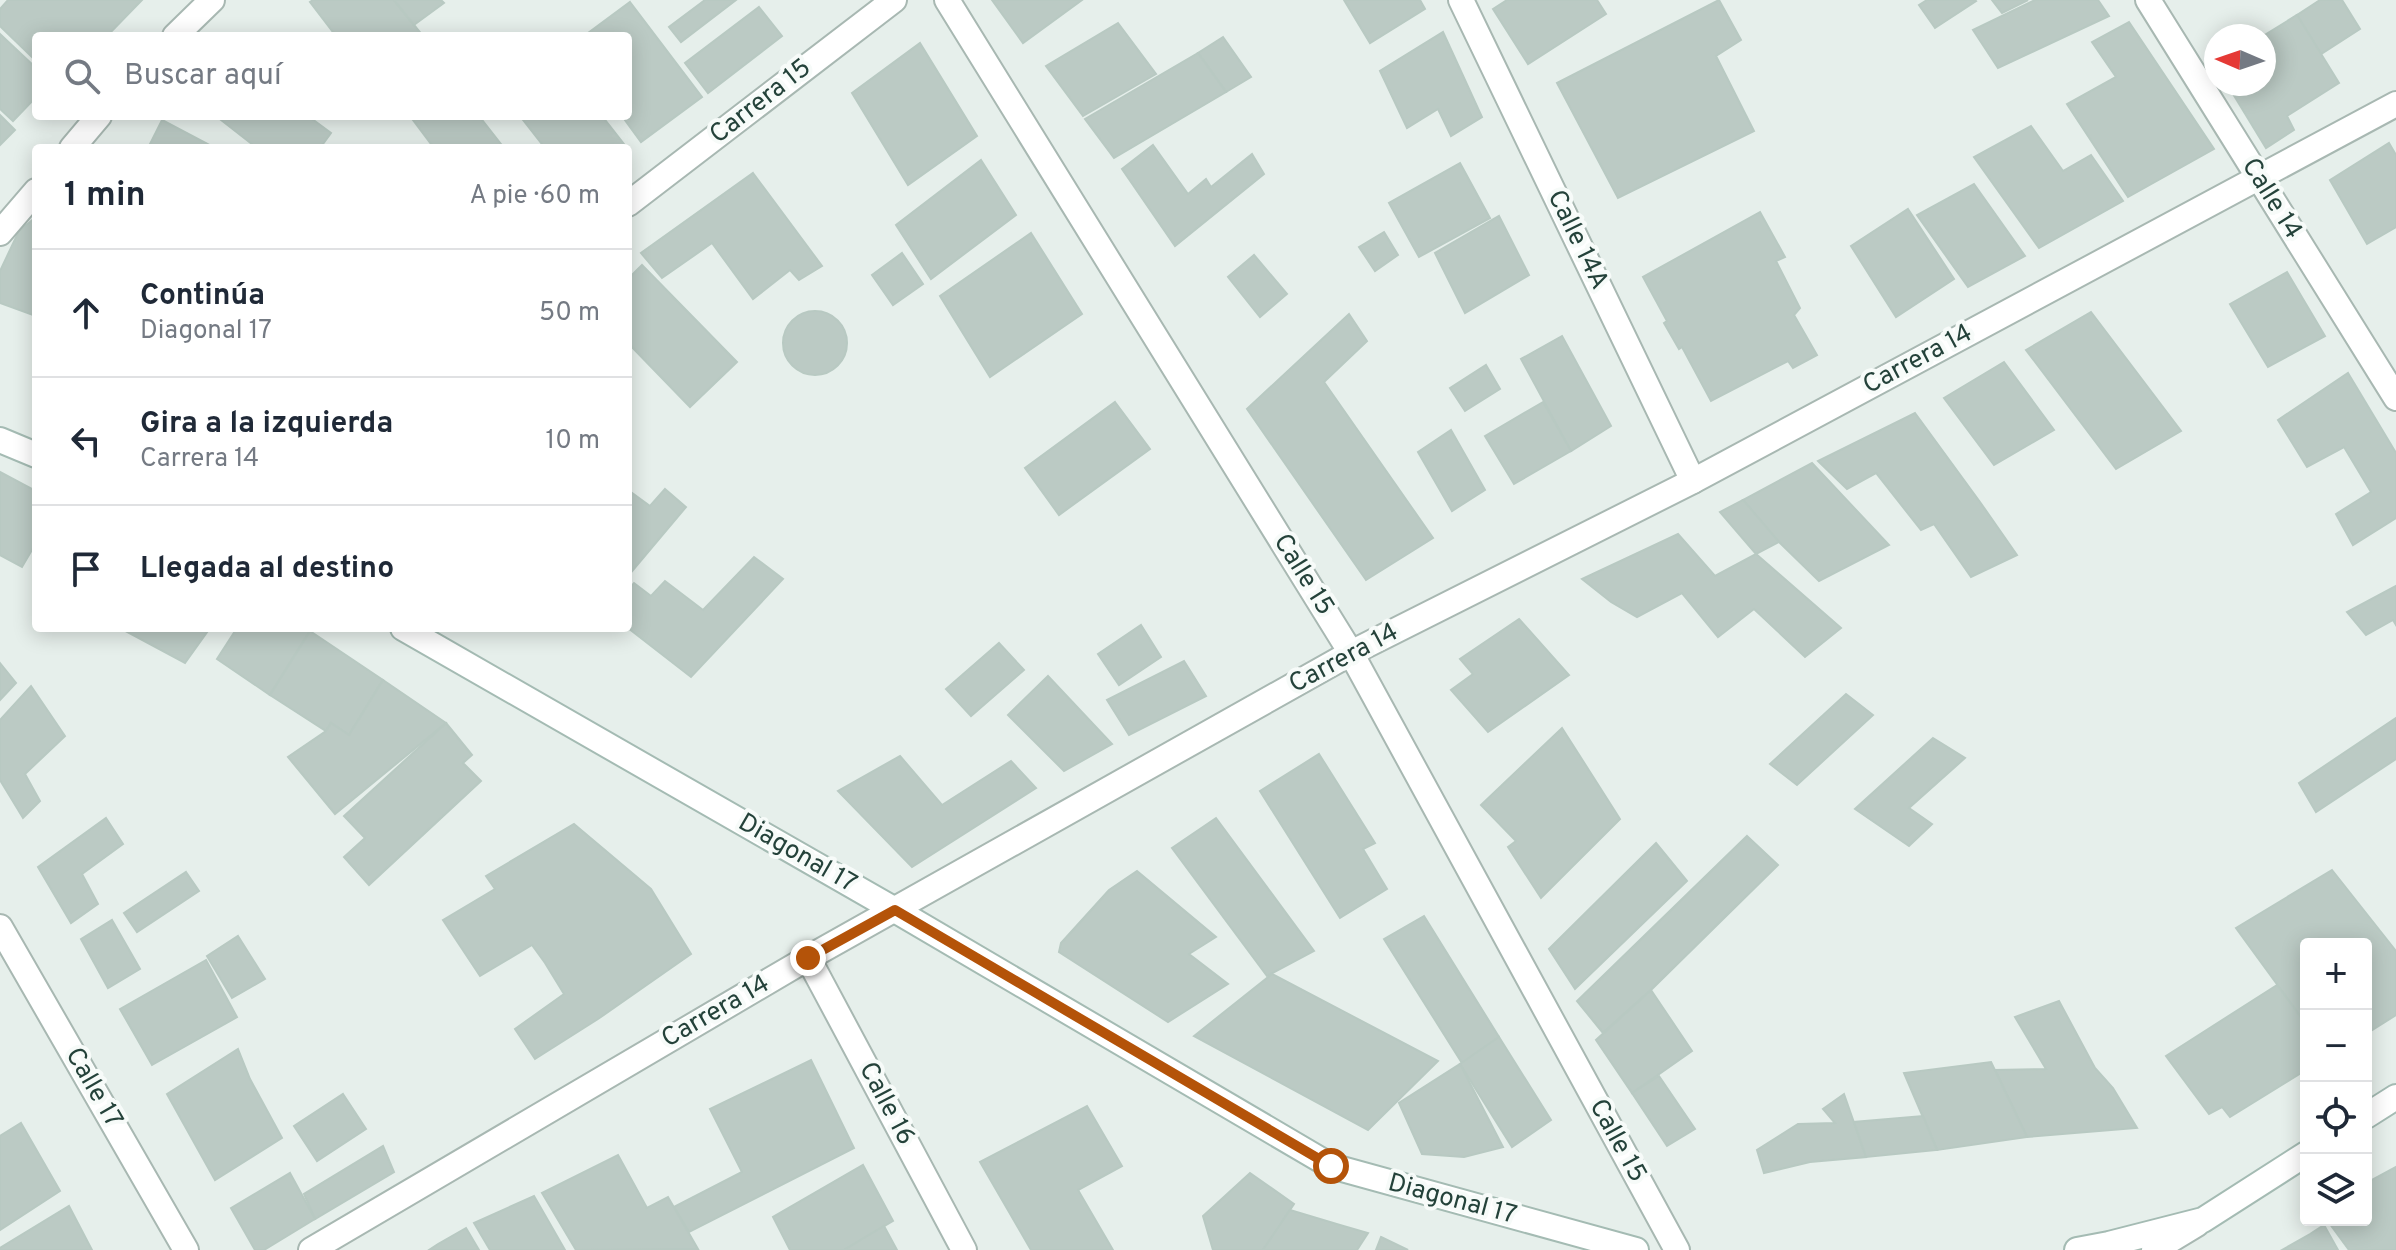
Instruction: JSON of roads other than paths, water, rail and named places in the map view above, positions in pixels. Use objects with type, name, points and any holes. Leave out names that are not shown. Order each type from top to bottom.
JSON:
[{"type":"street","points":[[179,32],[212,0]]},
{"type":"street","name":"Carrera 15","points":[[632,201],[894,0]]},
{"type":"street","name":"Calle 15","points":[[947,0],[1351,653],[1677,1250]]},
{"type":"street","name":"Calle 14A","points":[[1461,0],[1693,481]]},
{"type":"street","name":"Calle 14","points":[[2148,0],[2396,398]]},
{"type":"street","name":"Carrera 14","points":[[311,1250],[808,958],[1351,653],[1693,481],[2396,104]]},
{"type":"street","points":[[75,144],[96,120]]},
{"type":"street","points":[[0,233],[32,196]]},
{"type":"street","points":[[0,440],[32,453]]},
{"type":"street","name":"Diagonal 17","points":[[410,632],[895,910],[1331,1166],[1636,1250]]},
{"type":"street","name":"Calle 17","points":[[0,927],[186,1250]]},
{"type":"street","name":"Calle 16","points":[[808,958],[964,1250]]},
{"type":"street","points":[[2372,1112],[2396,1097]]},
{"type":"street","points":[[2154,1250],[2300,1158]]},
{"type":"street","points":[[2077,1250],[2203,1220]]}]
